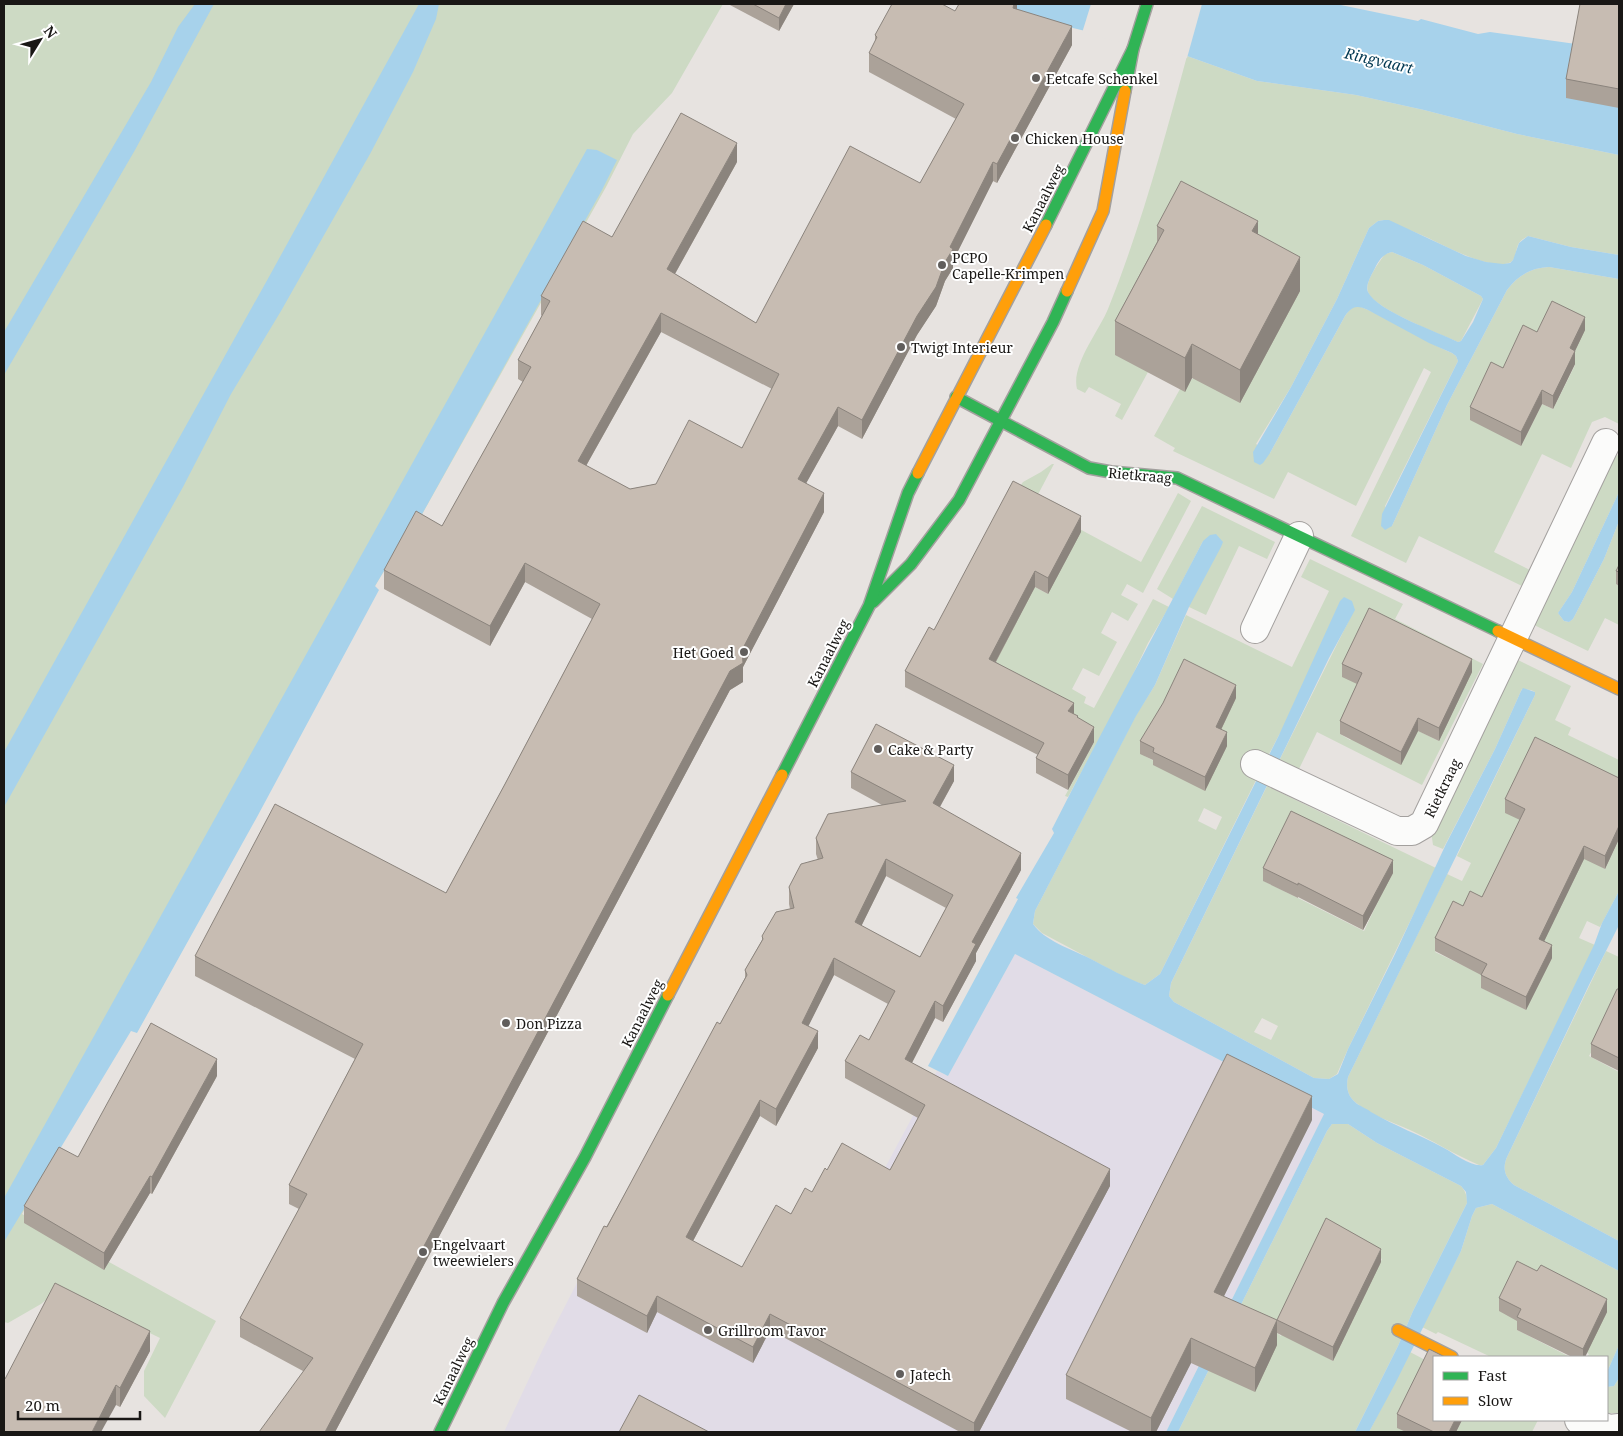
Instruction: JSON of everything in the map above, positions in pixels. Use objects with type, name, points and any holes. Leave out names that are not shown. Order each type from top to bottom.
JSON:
[{"type":"main road","name":"Kanaalweg","points":[[869,606],[911,564],[959,500],[1053,322],[1103,211],[1133,49],[1147,4]]},
{"type":"main road","name":"Kanaalweg","points":[[440,1432],[503,1303],[585,1157],[869,606],[908,493],[1071,176],[1133,49]]},
{"type":"main road","name":"Rietkraag","points":[[956,397],[1089,468],[1106,473],[1159,474],[1177,478],[1619,689]]},
{"type":"main road","points":[[1398,1330],[1450,1356]]},
{"type":"street","name":"Rietkraag","points":[[1255,764],[1397,831],[1412,831],[1418,828],[1427,819],[1606,443]]},
{"type":"street","points":[[1254,629],[1299,536]]},
{"type":"street","points":[[1582,1421],[1610,1429],[1619,1428]]},
{"type":"shaded area","points":[[1015,954],[1324,1114],[1166,1432],[504,1432],[543,1349],[599,1240],[792,1341],[937,1071],[948,1076]]},
{"type":"green space","points":[[4,4],[723,4],[672,93],[633,134],[606,187],[416,525],[412,524],[375,586],[220,867],[22,1214],[216,1321],[165,1418],[144,1396],[144,1371],[160,1338],[60,1289],[41,1304],[8,1323],[4,1322]]},
{"type":"green space","points":[[1187,56],[1257,81],[1356,95],[1517,134],[1619,155],[1619,255],[1571,247],[1528,236],[1519,243],[1512,262],[1490,263],[1467,256],[1384,220],[1378,221],[1369,228],[1337,299],[1291,387],[1256,444],[1270,453],[1345,316],[1356,306],[1373,312],[1452,353],[1458,361],[1385,506],[1392,526],[1447,405],[1511,285],[1525,273],[1549,267],[1619,279],[1619,424],[1605,417],[1592,422],[1571,468],[1542,454],[1494,552],[1530,570],[1522,586],[1419,536],[1406,563],[1351,536],[1431,372],[1424,368],[1356,506],[1288,472],[1274,499],[1173,451],[1175,448],[1154,436],[1180,389],[1300,291],[1115,354],[1148,372],[1122,420],[1115,416],[1121,404],[1089,387],[1085,393],[1077,389],[1078,369],[1108,309],[1131,247]],"holes":[[[1575,365],[1553,409],[1542,404],[1521,446],[1503,381]]]},
{"type":"green space","points":[[1392,252],[1423,265],[1481,296],[1483,299],[1461,341],[1458,342],[1408,320],[1373,299],[1367,288],[1370,277],[1385,254]]},
{"type":"green space","points":[[1619,454],[1619,492],[1572,592],[1558,613],[1564,621],[1569,622],[1573,619],[1604,559],[1619,521],[1619,578],[1616,584],[1619,586],[1619,625],[1605,618],[1588,651],[1532,624],[1613,459]]},
{"type":"green space","points":[[1054,464],[1033,504],[1141,562],[1178,493],[1191,501],[1143,593],[1127,584],[1121,595],[1138,604],[1128,621],[1112,612],[1101,633],[1117,642],[1099,676],[1083,668],[1072,689],[1086,697],[1084,703],[1094,708],[1153,599],[1169,607],[1148,643],[1123,695],[1068,797],[1065,796],[1094,742],[937,641],[1035,587],[1048,594],[1013,496],[1023,482]]},
{"type":"green space","points":[[1202,506],[1275,542],[1267,559],[1239,546],[1206,615],[1189,607],[1203,541],[1173,599],[1157,589]]},
{"type":"green space","points":[[1310,559],[1403,604],[1395,619],[1483,664],[1422,785],[1317,732],[1298,771],[1279,761],[1354,610],[1268,756],[1261,752],[1249,777],[1256,780],[1160,974],[1145,985],[1128,979],[1042,933],[1033,924],[1035,911],[1136,715],[1155,685],[1186,615],[1292,667],[1329,591],[1301,577]],"holes":[[[1374,692],[1439,741],[1368,706]],[[1347,718],[1351,739],[1340,734]],[[1226,746],[1154,761],[1145,756]],[[1204,808],[1222,817],[1216,830],[1198,821]]]},
{"type":"green space","points":[[1516,659],[1571,686],[1555,720],[1571,728],[1568,735],[1619,760],[1619,791],[1537,828],[1605,869],[1619,839],[1619,891],[1600,927],[1587,921],[1579,938],[1595,945],[1496,1148],[1483,1165],[1470,1161],[1419,1134],[1367,1111],[1350,1096],[1347,1080],[1447,874],[1462,881],[1471,863],[1457,856],[1535,692],[1522,689],[1495,749],[1443,849],[1433,845],[1431,831]],"holes":[[[1453,914],[1526,1010],[1482,988],[1487,977],[1435,952]]]},
{"type":"green space","points":[[1267,786],[1436,868],[1337,1074],[1329,1079],[1314,1078],[1174,1002],[1169,996],[1171,983]],"holes":[[[1389,878],[1364,931],[1264,881]],[[1262,1018],[1278,1026],[1271,1040],[1254,1032]]]},
{"type":"green space","points":[[1606,951],[1619,957],[1619,1003],[1589,1056],[1619,1072],[1619,1241],[1514,1185],[1505,1171],[1508,1155]]},
{"type":"green space","points":[[1332,1124],[1348,1124],[1377,1143],[1461,1186],[1466,1194],[1467,1203],[1413,1311],[1398,1346],[1355,1432],[1178,1432]],"holes":[[[1378,1257],[1382,1259],[1333,1361],[1277,1333]]]},
{"type":"green space","points":[[1492,1204],[1619,1271],[1619,1345],[1608,1370],[1608,1356],[1588,1356],[1589,1354],[1521,1322],[1517,1330],[1568,1356],[1489,1356],[1438,1332],[1436,1334],[1422,1327],[1461,1251],[1476,1208]]},
{"type":"green space","points":[[1410,1352],[1429,1362],[1406,1432],[1369,1432]]},
{"type":"green space","points":[[1619,1378],[1619,1413],[1608,1413],[1608,1387],[1614,1386]]},
{"type":"green space","points":[[1462,1421],[1538,1421],[1532,1432],[1456,1432]]},
{"type":"water","points":[[195,4],[214,4],[135,150],[4,375],[4,332],[151,82],[178,27]]},
{"type":"water","points":[[419,4],[439,4],[436,19],[413,72],[370,154],[281,311],[231,394],[183,487],[4,807],[4,752]]},
{"type":"water","name":"Ringvaart","points":[[1001,4],[1336,4],[1418,21],[1421,19],[1478,34],[1490,32],[1619,50],[1619,155],[1517,134],[1356,95],[1257,81],[1187,56],[1016,14]]},
{"type":"water","points":[[587,149],[597,150],[617,160],[602,190],[416,525],[412,524],[375,586],[379,590],[257,817],[137,1033],[131,1031],[4,1242],[4,1198]]},
{"type":"water","points":[[1389,220],[1466,256],[1486,262],[1510,263],[1513,260],[1519,243],[1528,236],[1571,247],[1619,255],[1619,279],[1549,267],[1525,273],[1511,285],[1447,405],[1392,526],[1385,530],[1381,526],[1382,514],[1458,361],[1452,353],[1429,343],[1368,310],[1361,307],[1352,308],[1345,316],[1263,463],[1260,465],[1254,462],[1253,452],[1291,387],[1337,299],[1369,228],[1378,221]],"holes":[[[1392,252],[1423,265],[1481,296],[1483,299],[1473,322],[1461,341],[1458,342],[1395,314],[1374,299],[1367,290],[1370,278],[1376,267],[1381,259],[1389,253]]]},
{"type":"water","points":[[1619,492],[1619,521],[1604,559],[1573,619],[1569,622],[1564,621],[1558,613],[1572,592]]},
{"type":"water","points":[[1216,534],[1223,542],[1221,547],[1189,607],[1155,685],[1136,716],[1035,911],[1033,924],[1038,930],[1059,944],[1145,985],[1160,974],[1279,735],[1340,601],[1344,597],[1352,601],[1355,610],[1329,658],[1171,983],[1169,996],[1174,1002],[1314,1078],[1329,1079],[1338,1074],[1348,1049],[1446,844],[1495,749],[1521,691],[1523,688],[1535,692],[1347,1080],[1349,1093],[1358,1105],[1468,1162],[1483,1165],[1496,1148],[1594,945],[1602,923],[1619,891],[1619,925],[1508,1155],[1505,1171],[1514,1185],[1619,1241],[1619,1271],[1492,1204],[1476,1208],[1461,1251],[1369,1432],[1355,1432],[1467,1203],[1466,1192],[1461,1186],[1377,1143],[1348,1124],[1332,1124],[1178,1432],[1166,1432],[1324,1114],[1015,954],[948,1076],[928,1066],[1018,899],[1016,898],[1054,833],[1052,829],[1203,541],[1210,535]]},
{"type":"water","points":[[1619,1345],[1619,1378],[1614,1386],[1608,1387],[1608,1370]]},
{"type":"pier","points":[[1091,4],[1202,4],[1187,58],[1082,33]]},
{"type":"building","points":[[753,4],[786,4],[779,18]]},
{"type":"building","points":[[892,4],[942,4],[955,11],[959,4],[1014,4],[1013,8],[1072,26],[997,164],[993,162],[950,247],[953,249],[945,262],[936,287],[917,316],[862,420],[838,407],[798,479],[824,493],[742,650],[743,663],[730,671],[325,1432],[259,1432],[313,1358],[240,1318],[307,1194],[289,1185],[363,1044],[195,956],[275,804],[446,893],[600,604],[525,563],[490,626],[384,570],[416,511],[442,526],[531,367],[518,360],[550,301],[541,296],[583,221],[612,237],[681,113],[737,143],[667,269],[756,323],[850,146],[920,183],[964,104],[869,53],[877,37],[875,35]],"holes":[[[661,313],[779,374],[742,448],[689,420],[656,484],[630,489],[578,461]]]},
{"type":"building","points":[[1580,4],[1619,4],[1619,89],[1566,79]]},
{"type":"building","points":[[1181,181],[1258,221],[1252,231],[1300,257],[1240,370],[1192,344],[1185,358],[1115,321],[1164,230],[1157,226]]},
{"type":"building","points":[[1552,301],[1585,317],[1570,348],[1575,351],[1553,396],[1542,390],[1521,432],[1470,407],[1491,362],[1503,368],[1523,325],[1537,332]]},
{"type":"building","points":[[1013,481],[1081,516],[1048,578],[1035,571],[989,659],[1074,703],[1068,711],[1094,727],[1068,775],[1036,758],[1044,743],[905,671],[929,627],[934,630]]},
{"type":"building","points":[[1369,608],[1472,659],[1439,728],[1418,718],[1401,752],[1340,721],[1362,673],[1342,664]]},
{"type":"building","points":[[1184,659],[1236,685],[1216,727],[1227,732],[1205,777],[1153,752],[1154,748],[1140,741],[1163,703]]},
{"type":"building","points":[[876,724],[954,765],[933,803],[1021,853],[972,942],[976,944],[943,1006],[935,1001],[905,1059],[1110,1169],[974,1423],[770,1314],[753,1347],[657,1296],[647,1316],[577,1279],[604,1226],[607,1227],[717,1022],[720,1024],[747,975],[745,970],[776,912],[794,908],[789,887],[801,864],[823,858],[816,838],[828,814],[906,801],[851,772]],"holes":[[[886,859],[953,895],[920,957],[855,922]],[[834,958],[895,991],[869,1040],[860,1035],[845,1061],[925,1105],[890,1170],[842,1143],[812,1192],[805,1188],[791,1214],[776,1205],[742,1267],[686,1237],[760,1100],[776,1109],[818,1031],[802,1023]]]},
{"type":"building","points":[[1535,737],[1619,778],[1619,826],[1605,856],[1584,846],[1539,939],[1552,945],[1526,997],[1481,975],[1487,964],[1435,938],[1453,901],[1463,906],[1470,891],[1482,897],[1525,809],[1505,799]]},
{"type":"building","points":[[1291,811],[1393,860],[1363,916],[1298,883],[1298,885],[1263,868]]},
{"type":"building","points":[[1617,989],[1619,989],[1619,1058],[1591,1044]]},
{"type":"building","points":[[151,1023],[217,1059],[152,1177],[150,1176],[104,1253],[24,1206],[59,1147],[78,1157]]},
{"type":"building","points":[[1227,1054],[1312,1096],[1214,1292],[1277,1320],[1255,1368],[1191,1338],[1151,1418],[1066,1375]]},
{"type":"building","points":[[1326,1218],[1381,1249],[1333,1347],[1277,1320]]},
{"type":"building","points":[[1517,1261],[1537,1271],[1541,1265],[1607,1299],[1583,1349],[1517,1317],[1521,1309],[1499,1298]]},
{"type":"building","points":[[55,1283],[150,1331],[120,1388],[116,1385],[92,1432],[4,1432],[4,1379]]},
{"type":"building","points":[[1429,1349],[1443,1356],[1433,1356],[1433,1421],[1454,1421],[1449,1432],[1434,1432],[1397,1414]]},
{"type":"building","points":[[639,1395],[709,1432],[619,1432]]},
{"type":"traffic: fast","points":[[1125,91],[1133,49],[1147,4]]},
{"type":"traffic: fast","points":[[1046,225],[1133,49]]},
{"type":"traffic: fast","points":[[873,602],[911,564],[959,500],[1053,322],[1067,291]]},
{"type":"traffic: fast","points":[[956,397],[1089,468],[1177,478],[1498,631]]},
{"type":"traffic: fast","points":[[782,775],[869,606],[908,493],[918,473]]},
{"type":"traffic: fast","points":[[440,1432],[503,1303],[585,1157],[668,995]]},
{"type":"traffic: slow","points":[[1067,291],[1103,211],[1125,91]]},
{"type":"traffic: slow","points":[[918,473],[1046,225]]},
{"type":"traffic: slow","points":[[1498,631],[1619,689]]},
{"type":"traffic: slow","points":[[668,995],[782,775]]},
{"type":"traffic: slow","points":[[1398,1330],[1450,1356]]},
{"type":"place","name":"Eetcafe Schenkel","points":[[1036,78]]},
{"type":"place","name":"Chicken House","points":[[1015,138]]},
{"type":"place","name":"PCPO Capelle-Krimpen","points":[[942,265]]},
{"type":"place","name":"Twigt Interieur","points":[[901,347]]},
{"type":"place","name":"Het Goed","points":[[744,652]]},
{"type":"place","name":"Cake & Party","points":[[878,749]]},
{"type":"place","name":"Don Pizza","points":[[506,1023]]},
{"type":"place","name":"Engelvaart tweewielers","points":[[423,1252]]},
{"type":"place","name":"Grillroom Tavor","points":[[708,1330]]},
{"type":"place","name":"Jatech","points":[[900,1374]]}]
